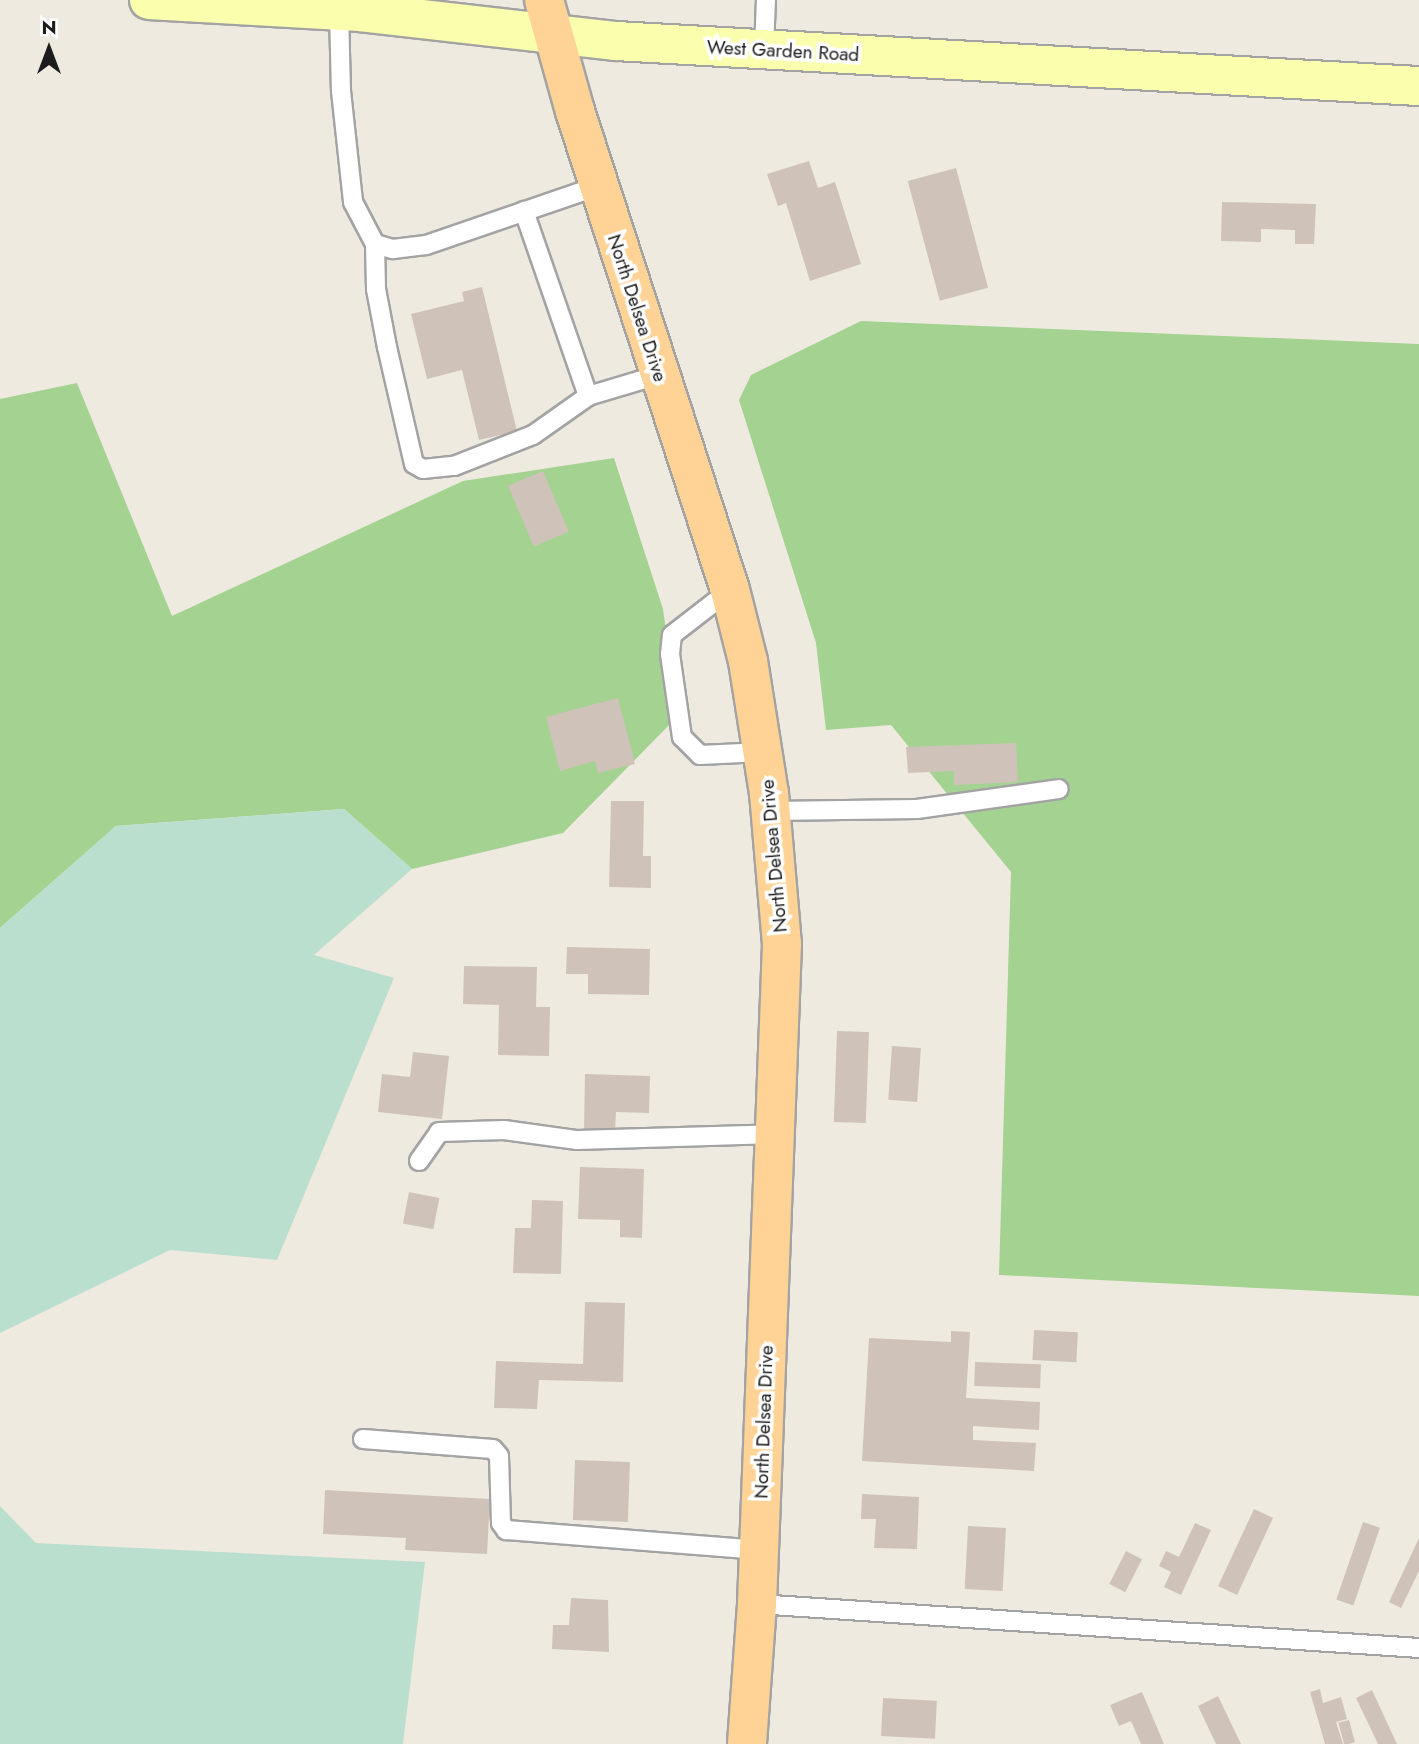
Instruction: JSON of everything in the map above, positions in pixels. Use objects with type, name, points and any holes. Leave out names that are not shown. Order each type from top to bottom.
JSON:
[{"type":"main road","name":"West Garden Road","points":[[149,0],[339,11],[443,10],[549,16],[616,41],[1419,86]]},
{"type":"main road","name":"North Delsea Drive","points":[[549,16],[598,186],[730,590],[748,661],[771,811],[782,944],[760,1550],[747,1744]]},
{"type":"lane","points":[[764,50],[766,0]]},
{"type":"lane","points":[[339,11],[341,91],[353,202],[375,244],[376,289],[414,464],[423,469],[454,466],[522,440],[587,396],[658,375]]},
{"type":"lane","points":[[375,244],[393,249],[426,244],[598,186]]},
{"type":"lane","points":[[524,211],[587,396]]},
{"type":"lane","points":[[730,590],[672,635],[670,654],[682,737],[700,754],[763,752]]},
{"type":"lane","points":[[771,811],[917,808],[1059,789]]},
{"type":"lane","points":[[419,1161],[439,1132],[504,1130],[577,1140],[775,1134]]},
{"type":"lane","points":[[363,1439],[493,1449],[499,1456],[501,1523],[506,1530],[760,1550]]},
{"type":"lane","points":[[757,1604],[1419,1648]]},
{"type":"green space","points":[[861,321],[1419,344],[1419,1296],[999,1275],[1011,872],[891,725],[826,730],[816,643],[739,400],[751,375]]},
{"type":"green space","points":[[77,383],[172,616],[463,481],[614,458],[663,609],[678,716],[563,833],[412,869],[344,809],[116,826],[0,928],[0,399]]},
{"type":"green space","points":[[344,809],[412,869],[314,955],[394,978],[277,1260],[170,1250],[0,1333],[0,928],[116,826]]},
{"type":"green space","points":[[0,1506],[36,1543],[425,1562],[403,1744],[0,1744]]},
{"type":"building","points":[[809,161],[818,188],[835,182],[861,264],[810,281],[786,203],[778,206],[767,174]]},
{"type":"building","points":[[956,168],[988,288],[940,301],[908,181]]},
{"type":"building","points":[[1222,202],[1316,204],[1314,244],[1295,244],[1295,230],[1261,229],[1261,242],[1221,241]]},
{"type":"building","points":[[482,287],[517,431],[479,440],[462,370],[427,379],[411,314],[464,301],[462,292]]},
{"type":"building","points":[[543,471],[569,532],[534,547],[508,486]]},
{"type":"building","points":[[618,698],[635,764],[598,773],[595,761],[560,771],[546,717]]},
{"type":"building","points":[[1016,743],[1018,782],[954,785],[954,771],[908,773],[906,747]]},
{"type":"building","points":[[611,801],[644,801],[643,856],[651,856],[651,888],[609,887]]},
{"type":"building","points":[[567,947],[650,949],[649,995],[588,994],[588,974],[566,974]]},
{"type":"building","points":[[464,966],[537,967],[536,1007],[550,1007],[549,1056],[498,1055],[499,1005],[463,1004]]},
{"type":"building","points":[[837,1031],[869,1032],[866,1123],[834,1122]]},
{"type":"building","points":[[892,1046],[921,1048],[917,1102],[888,1100]]},
{"type":"building","points":[[413,1052],[449,1056],[442,1119],[378,1112],[382,1074],[410,1077]]},
{"type":"building","points":[[585,1074],[650,1076],[649,1113],[616,1112],[615,1131],[584,1130]]},
{"type":"building","points":[[580,1167],[644,1169],[642,1238],[620,1237],[620,1220],[578,1219]]},
{"type":"building","points":[[409,1192],[439,1198],[433,1229],[403,1223]]},
{"type":"building","points":[[532,1200],[563,1201],[561,1274],[513,1273],[515,1228],[531,1228]]},
{"type":"building","points":[[585,1302],[625,1303],[623,1382],[539,1380],[537,1409],[494,1408],[496,1361],[583,1364]]},
{"type":"building","points":[[1034,1330],[1078,1332],[1076,1362],[1032,1360]]},
{"type":"building","points":[[951,1331],[970,1332],[966,1398],[1040,1402],[1039,1430],[973,1426],[973,1440],[1036,1443],[1034,1471],[862,1461],[869,1338],[951,1342]]},
{"type":"building","points":[[975,1362],[1041,1364],[1040,1388],[974,1386]]},
{"type":"building","points":[[575,1460],[630,1462],[628,1522],[573,1520]]},
{"type":"building","points":[[325,1490],[490,1499],[487,1554],[405,1550],[406,1538],[323,1534]]},
{"type":"building","points":[[862,1494],[919,1497],[917,1549],[874,1548],[876,1519],[861,1519]]},
{"type":"building","points":[[1254,1509],[1273,1518],[1237,1595],[1218,1586]]},
{"type":"building","points":[[1363,1522],[1380,1528],[1353,1605],[1336,1600]]},
{"type":"building","points":[[1195,1523],[1211,1530],[1181,1595],[1164,1587],[1171,1572],[1159,1566],[1166,1551],[1179,1557]]},
{"type":"building","points":[[968,1526],[1006,1528],[1003,1591],[965,1589]]},
{"type":"building","points":[[1419,1538],[1419,1571],[1401,1608],[1389,1602]]},
{"type":"building","points":[[1126,1551],[1142,1559],[1125,1592],[1109,1584]]},
{"type":"building","points":[[571,1598],[608,1600],[609,1652],[552,1649],[553,1625],[569,1625]]},
{"type":"building","points":[[1320,1689],[1323,1703],[1341,1697],[1347,1719],[1336,1722],[1343,1744],[1325,1744],[1310,1692]]},
{"type":"building","points":[[1372,1690],[1397,1744],[1378,1744],[1356,1698]]},
{"type":"building","points":[[1142,1692],[1164,1744],[1141,1744],[1131,1721],[1119,1726],[1110,1705]]},
{"type":"building","points":[[1218,1696],[1241,1744],[1216,1744],[1198,1706]]},
{"type":"building","points":[[883,1698],[937,1701],[935,1739],[881,1736]]},
{"type":"building","points":[[1349,1720],[1355,1742],[1344,1744],[1338,1723]]}]
